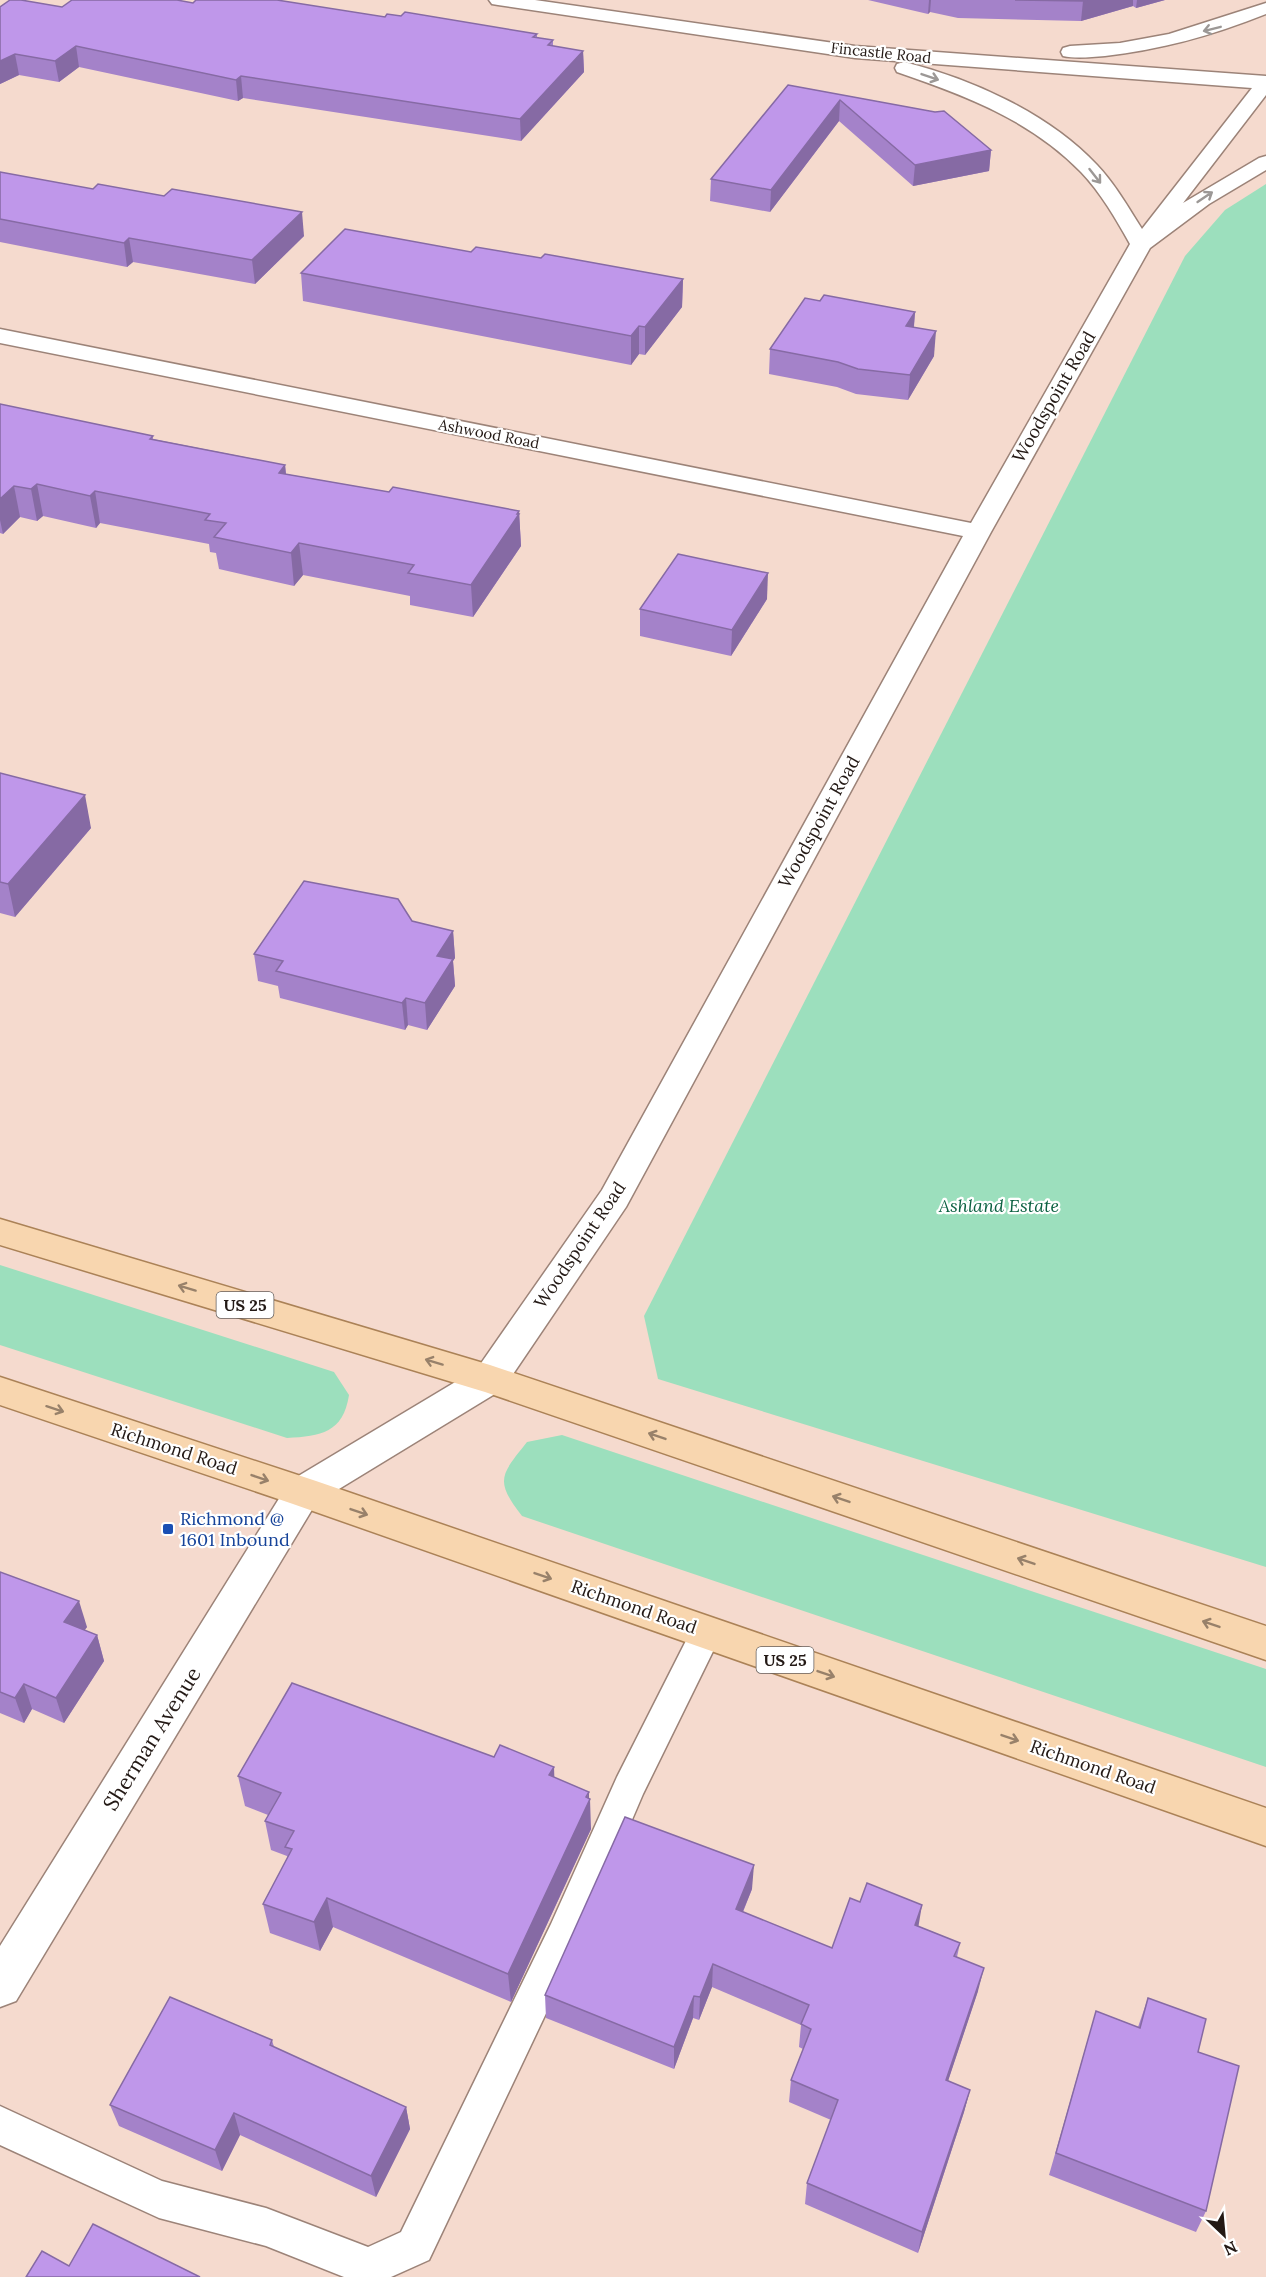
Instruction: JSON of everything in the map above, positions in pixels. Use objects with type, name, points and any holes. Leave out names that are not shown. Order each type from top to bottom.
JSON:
[{"type":"main road","name":"US 25","points":[[0,1232],[490,1379],[1266,1643]]},
{"type":"main road","name":"Richmond Road","points":[[0,1391],[303,1492],[1266,1827]]},
{"type":"street","name":"Fincastle Road","points":[[498,0],[855,52],[1266,83]]},
{"type":"street","points":[[599,15],[620,0]]},
{"type":"street","points":[[855,52],[1076,52],[1130,47],[1223,26],[1266,8]]},
{"type":"street","points":[[855,52],[966,90],[1007,107],[1044,128],[1090,170],[1119,208],[1141,244],[1204,197],[1266,162]]},
{"type":"street","name":"Woodspoint Road","points":[[303,1492],[490,1379],[614,1198],[978,532],[1141,244],[1266,83]]},
{"type":"street","name":"Ashwood Road","points":[[0,336],[978,532]]},
{"type":"street","name":"Sherman Avenue","points":[[0,1986],[303,1492]]},
{"type":"lane","points":[[0,2126],[159,2199],[266,2227],[369,2267],[415,2246],[564,1936],[629,1788],[706,1633]]},
{"type":"green space","name":"Ashland Estate","points":[[1266,184],[1266,1567],[658,1379],[644,1316],[1185,256],[1225,210]]},
{"type":"green space","points":[[0,1265],[334,1372],[349,1395],[346,1408],[336,1425],[328,1430],[310,1436],[287,1438],[0,1345]]},
{"type":"green space","points":[[562,1435],[1266,1669],[1266,1767],[522,1516],[507,1494],[504,1485],[507,1470],[527,1442]]},
{"type":"building","points":[[10,0],[62,7],[72,0],[177,0],[193,3],[196,0],[277,0],[385,17],[387,14],[401,16],[405,12],[537,34],[533,37],[553,40],[548,45],[583,51],[520,119],[241,76],[236,80],[76,46],[55,61],[15,54],[0,61],[0,7]]},
{"type":"building","points":[[1015,0],[1087,0],[1083,1]]},
{"type":"building","points":[[788,85],[935,112],[944,111],[991,150],[915,165],[840,100],[771,190],[711,179]]},
{"type":"building","points":[[0,172],[93,189],[98,184],[164,196],[172,189],[302,212],[252,260],[129,238],[124,243],[0,219]]},
{"type":"building","points":[[345,229],[471,252],[476,247],[541,258],[545,254],[683,279],[645,327],[639,326],[631,336],[301,273]]},
{"type":"building","points":[[824,295],[915,312],[906,326],[936,331],[910,375],[858,369],[838,362],[770,349],[805,298],[820,301]]},
{"type":"building","points":[[0,404],[153,436],[150,439],[285,465],[279,473],[389,492],[393,487],[519,511],[517,514],[519,514],[471,585],[408,573],[414,565],[299,543],[291,553],[214,537],[226,523],[205,520],[210,514],[95,491],[90,496],[37,484],[31,489],[14,486],[0,499]]},
{"type":"building","points":[[678,554],[768,573],[732,630],[640,609]]},
{"type":"building","points":[[0,773],[85,795],[8,884],[0,882]]},
{"type":"building","points":[[304,881],[398,899],[412,921],[453,931],[437,956],[453,959],[425,1003],[406,998],[402,1003],[276,971],[283,961],[254,954]]},
{"type":"building","points":[[0,1572],[79,1601],[64,1622],[97,1635],[56,1698],[24,1684],[15,1698],[0,1692]]},
{"type":"building","points":[[292,1683],[494,1757],[500,1745],[554,1767],[549,1775],[589,1792],[586,1797],[590,1799],[508,1974],[327,1898],[314,1922],[263,1904],[292,1849],[285,1847],[294,1831],[265,1821],[281,1793],[238,1776]]},
{"type":"building","points":[[625,1817],[754,1865],[736,1909],[832,1948],[850,1898],[860,1902],[867,1883],[922,1905],[915,1925],[960,1943],[954,1956],[984,1968],[946,2080],[970,2090],[922,2232],[807,2183],[838,2100],[791,2080],[811,2029],[801,2024],[809,2005],[713,1964],[700,1997],[694,1996],[674,2047],[545,1995]]},
{"type":"building","points":[[170,1997],[272,2040],[270,2045],[406,2107],[371,2176],[234,2113],[215,2150],[110,2105]]},
{"type":"building","points":[[1148,1998],[1206,2019],[1198,2052],[1239,2066],[1206,2211],[1056,2153],[1096,2011],[1140,2028]]},
{"type":"building","points":[[93,2224],[200,2277],[26,2277],[42,2251],[69,2266]]},
{"type":"place","name":"Richmond @ 1601 Inbound","points":[[168,1529]]}]
